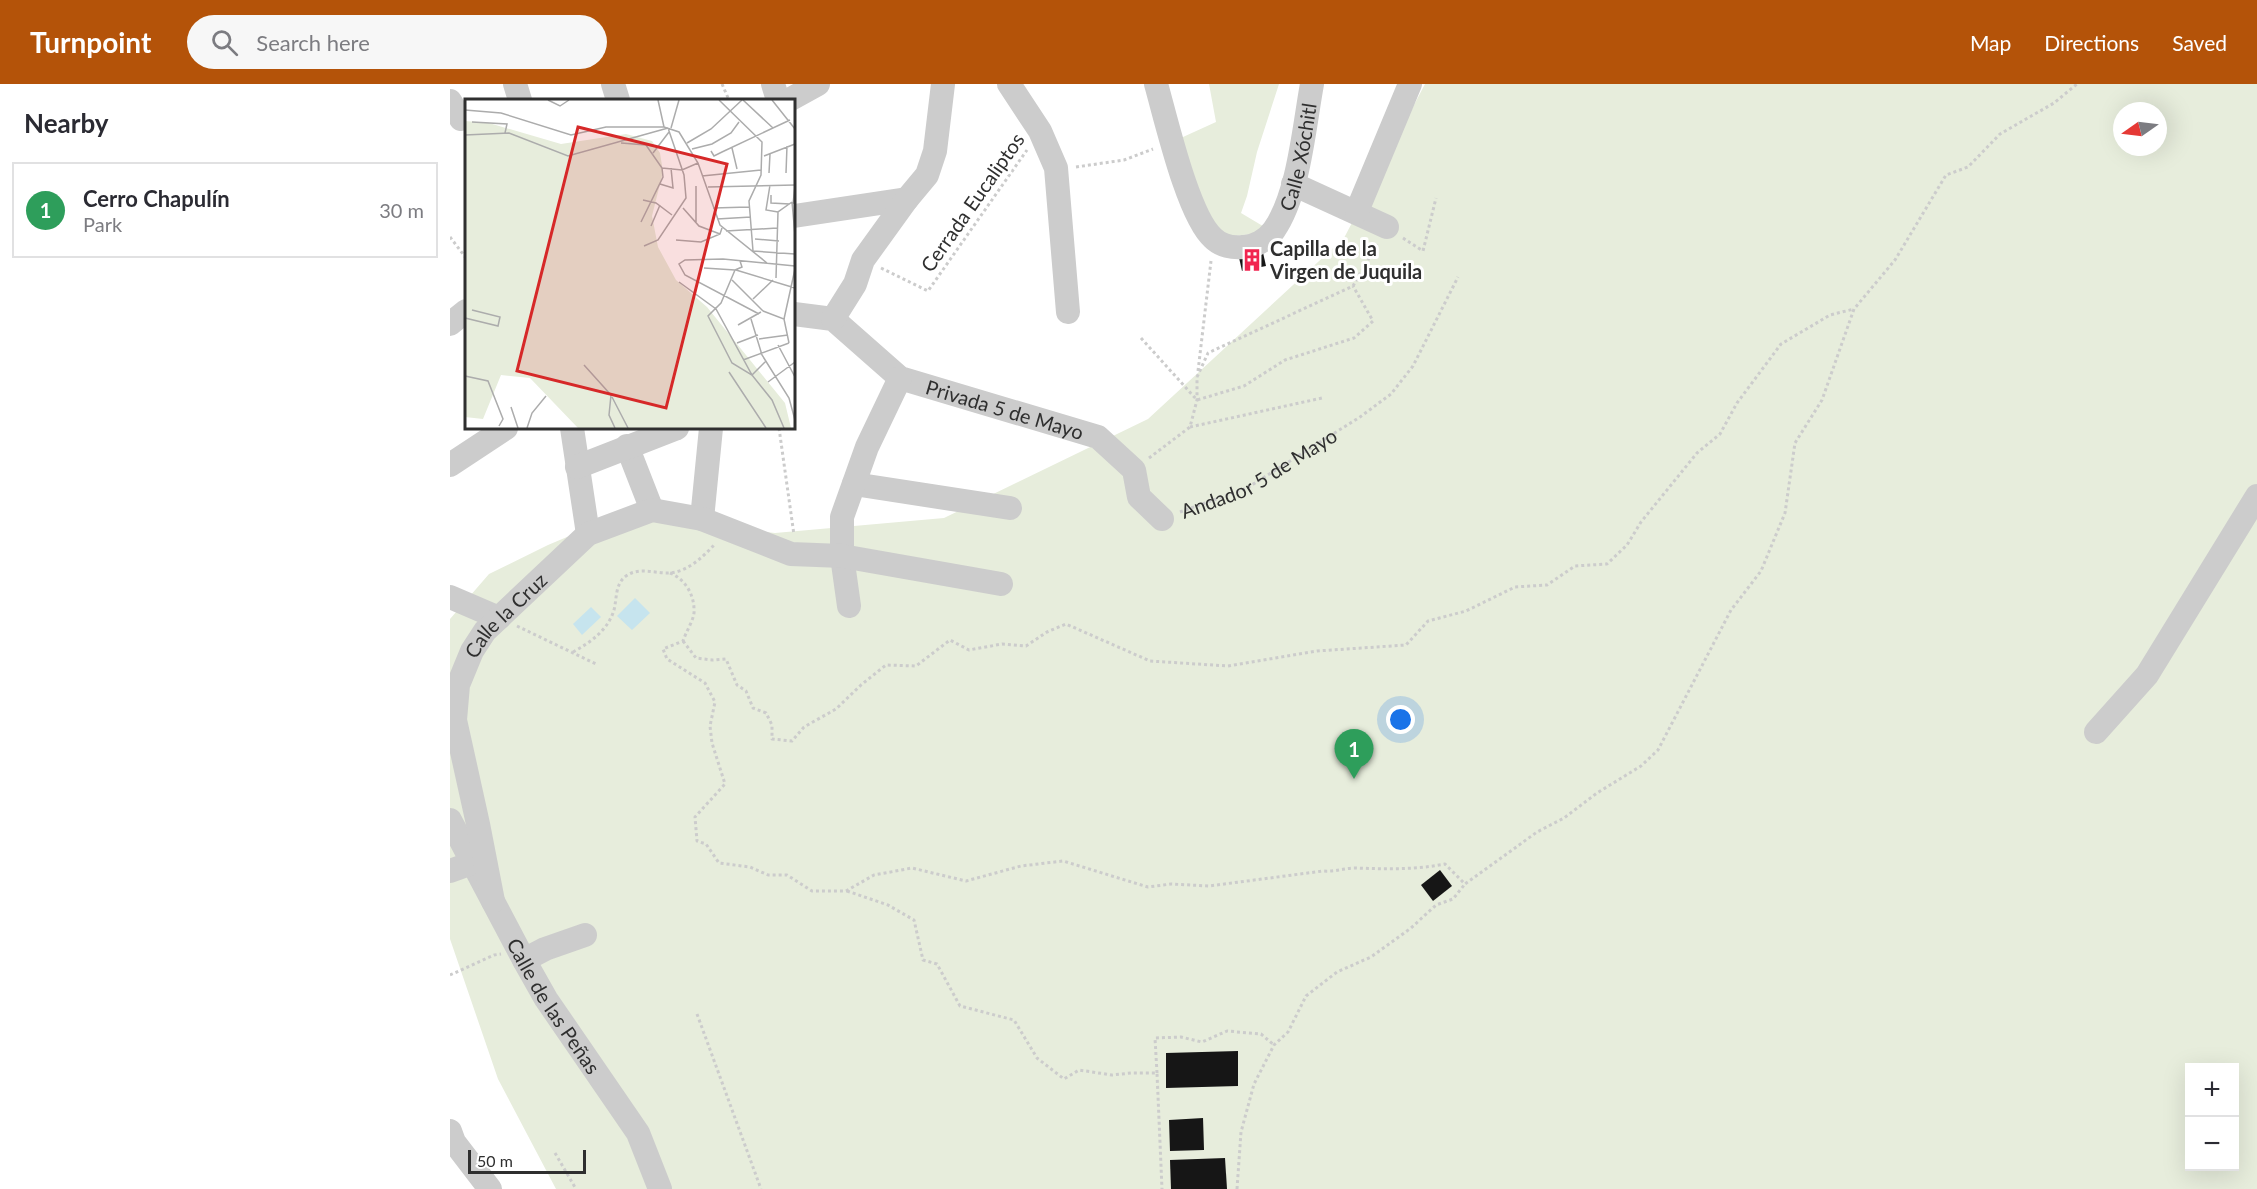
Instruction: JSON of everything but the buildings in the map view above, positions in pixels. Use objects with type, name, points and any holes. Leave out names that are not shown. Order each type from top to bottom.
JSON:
[{"type":"street","points":[[514,84],[520,99]]},
{"type":"street","points":[[613,84],[618,99]]},
{"type":"street","points":[[773,84],[778,99]]},
{"type":"street","points":[[791,99],[818,84]]},
{"type":"street","points":[[832,319],[855,284],[863,260],[927,176],[935,151],[943,84]]},
{"type":"street","points":[[1009,84],[1040,131],[1056,168],[1068,312]]},
{"type":"street","points":[[1156,84],[1194,209],[1213,238]]},
{"type":"street","name":"Calle Xóchitl","points":[[1213,238],[1232,248],[1253,247],[1273,232],[1283,213],[1293,184],[1312,84]]},
{"type":"street","points":[[1357,211],[1410,84]]},
{"type":"street","points":[[1293,184],[1357,211],[1387,227]]},
{"type":"street","points":[[795,216],[907,200]]},
{"type":"street","points":[[450,324],[465,312]]},
{"type":"street","points":[[795,314],[832,319],[900,378],[867,447],[842,517],[842,556],[849,606]]},
{"type":"street","name":"Privada 5 de Mayo","points":[[900,378],[1098,437],[1134,470]]},
{"type":"street","points":[[450,465],[504,429]]},
{"type":"street","points":[[572,429],[588,534]]},
{"type":"street","points":[[577,467],[674,429]]},
{"type":"street","points":[[710,522],[711,429]]},
{"type":"street","points":[[627,446],[652,510],[710,522],[791,554],[842,556],[1001,584]]},
{"type":"street","name":"Andador 5 de Mayo","points":[[1134,470],[1138,497],[1162,519]]},
{"type":"street","points":[[854,484],[1010,508]]},
{"type":"street","points":[[2096,732],[2147,675],[2257,496]]},
{"type":"street","name":"Calle la Cruz","points":[[493,902],[455,720],[458,685],[472,651],[485,632],[588,534],[652,510]]},
{"type":"street","points":[[450,597],[499,618]]},
{"type":"street","name":"Calle de las Peñas","points":[[450,820],[461,867],[493,902],[546,999],[638,1133],[660,1189]]},
{"type":"street","points":[[521,956],[577,939]]},
{"type":"street","points":[[450,1131],[454,1142],[490,1189]]},
{"type":"path","points":[[722,84],[729,99]]},
{"type":"path","points":[[1237,1189],[1242,1132],[1254,1084],[1274,1045],[1288,1032],[1306,996],[1336,972],[1371,957],[1411,928],[1436,904],[1453,899],[1465,884],[1536,832],[1564,818],[1597,793],[1641,766],[1658,750],[1731,610],[1761,571],[1785,513],[1794,443],[1822,400],[1854,309],[1895,260],[1946,175],[1968,166],[2000,134],[2054,103],[2077,84]]},
{"type":"path","name":"Cerrada Eucaliptos","points":[[863,260],[928,291],[1040,131]]},
{"type":"path","points":[[1056,168],[1124,160],[1172,141]]},
{"type":"path","points":[[1197,376],[1208,353],[1353,286],[1387,227],[1423,251],[1436,198]]},
{"type":"path","points":[[450,237],[465,257]]},
{"type":"path","points":[[1190,427],[1197,400],[1197,376],[1213,238]]},
{"type":"path","name":"Andador 5 de Mayo","points":[[1162,519],[1246,488],[1360,417],[1391,394],[1413,366],[1458,277]]},
{"type":"path","points":[[1197,400],[1244,386],[1285,360],[1354,338],[1373,321],[1353,286]]},
{"type":"path","points":[[683,640],[696,658],[712,660],[726,658],[737,685],[746,691],[753,708],[766,713],[772,725],[772,739],[783,742],[792,741],[804,727],[836,709],[861,684],[886,665],[916,666],[950,640],[969,650],[1002,644],[1026,646],[1047,632],[1066,624],[1150,661],[1228,666],[1317,651],[1406,645],[1428,621],[1466,611],[1515,587],[1547,585],[1575,566],[1607,564],[1627,545],[1641,522],[1697,453],[1720,434],[1737,403],[1781,344],[1830,315],[1854,309]]},
{"type":"path","points":[[1141,338],[1197,400]]},
{"type":"path","points":[[1134,470],[1190,427],[1322,398]]},
{"type":"path","points":[[778,429],[797,554]]},
{"type":"path","points":[[573,652],[592,641],[607,625],[614,610],[616,591],[624,577],[635,572],[670,573],[689,567],[702,558],[714,544],[710,522]]},
{"type":"path","points":[[670,573],[690,588],[694,613],[683,640],[663,649],[667,659],[705,683],[715,702],[710,726],[712,743],[725,784],[695,817],[697,841],[706,844],[719,863],[750,867],[768,875],[788,874],[812,891],[846,891],[888,905],[914,920],[923,960],[937,964],[960,1006],[1014,1020],[1037,1058],[1064,1079],[1079,1070],[1112,1075],[1131,1072],[1156,1073]]},
{"type":"path","points":[[499,618],[596,664]]},
{"type":"path","points":[[846,891],[874,875],[912,868],[966,881],[1021,866],[1063,861],[1148,887],[1171,884],[1209,886],[1353,868],[1369,870],[1444,864],[1465,884]]},
{"type":"path","points":[[450,975],[494,955],[521,956]]},
{"type":"path","points":[[697,1014],[761,1189]]},
{"type":"path","points":[[1162,1189],[1155,1038],[1181,1037],[1202,1042],[1227,1031],[1262,1034],[1274,1045]]},
{"type":"path","points":[[555,1154],[576,1189]]},
{"type":"green space","points":[[1209,84],[1279,84],[1257,152],[1241,213],[1273,232],[1213,238],[1172,142],[1216,122]]},
{"type":"green space","points":[[1425,84],[2257,84],[2257,1189],[556,1189],[498,1079],[450,939],[450,619],[489,574],[548,545],[619,515],[775,533],[944,518],[1148,419],[1344,238]]},
{"type":"water","points":[[635,598],[650,613],[632,630],[617,616]]},
{"type":"water","points":[[591,607],[601,617],[582,635],[573,624]]},
{"type":"place","name":"Capilla de la Virgen de Juquila","points":[[1252,260]]},
{"type":"place","name":"Cerro Chapulín","points":[[1354,779]]}]
